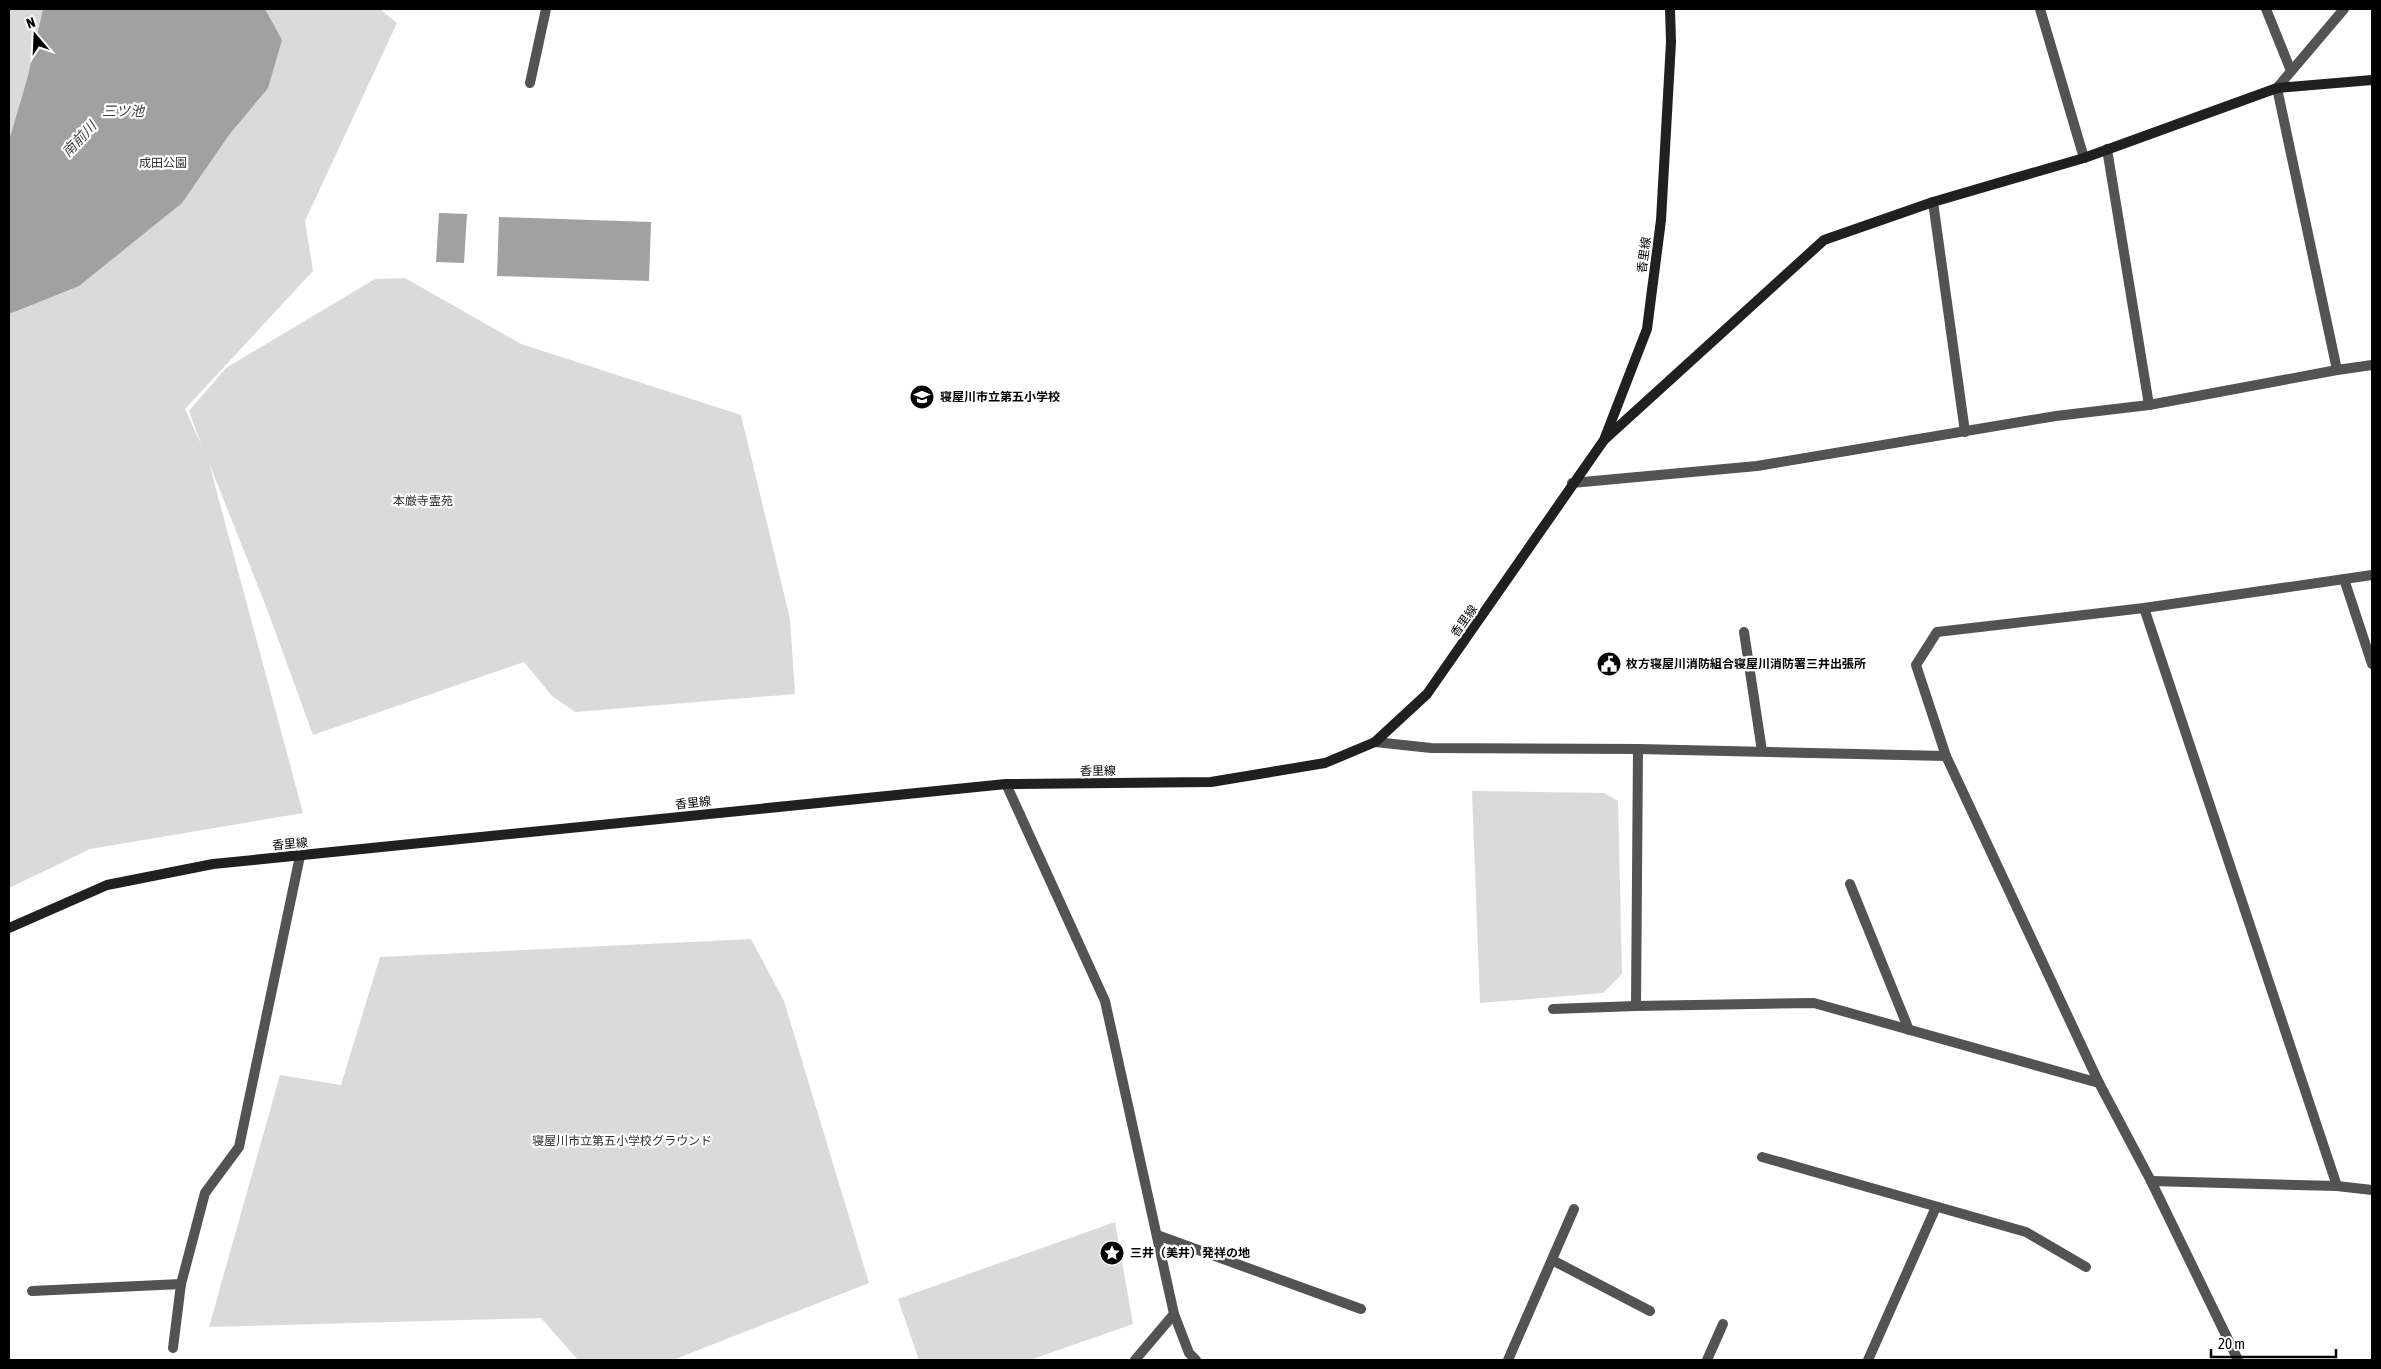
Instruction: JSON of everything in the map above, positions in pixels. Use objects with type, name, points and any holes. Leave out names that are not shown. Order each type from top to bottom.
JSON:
[{"type":"street","points":[[530,83],[546,9]]},
{"type":"street","name":"香里線","points":[[9,928],[107,884],[214,864],[1006,784],[1210,782],[1325,763],[1376,742],[1427,694],[1518,566],[1572,483],[1604,440],[1647,329],[1661,220],[1671,42],[1670,9]]},
{"type":"street","points":[[2040,9],[2084,158]]},
{"type":"street","points":[[2266,9],[2291,71]]},
{"type":"street","points":[[2277,88],[2344,9]]},
{"type":"street","points":[[1604,440],[1824,240],[1933,202],[2084,158],[2277,88],[2372,80]]},
{"type":"street","points":[[2277,88],[2337,370]]},
{"type":"street","points":[[2107,149],[2149,405]]},
{"type":"street","points":[[1933,202],[1965,432]]},
{"type":"street","points":[[1572,483],[1757,466],[2056,416],[2149,405],[2372,365]]},
{"type":"street","points":[[2238,1360],[2151,1181],[2099,1083],[1946,756],[1916,665],[1937,632],[2144,608],[2372,575]]},
{"type":"street","points":[[2344,579],[2372,664]]},
{"type":"street","points":[[2144,608],[2337,1186]]},
{"type":"street","points":[[1744,632],[1762,752]]},
{"type":"street","points":[[1376,742],[1431,748],[1638,749],[1946,756]]},
{"type":"street","points":[[1636,1006],[1638,749]]},
{"type":"street","points":[[1006,784],[1105,1001],[1174,1314],[1189,1353],[1196,1360]]},
{"type":"street","points":[[173,1348],[181,1284],[205,1193],[239,1148],[300,856]]},
{"type":"street","points":[[1850,884],[1909,1030]]},
{"type":"street","points":[[1553,1009],[1814,1003],[2099,1083]]},
{"type":"street","points":[[1762,1157],[2026,1232],[2086,1267]]},
{"type":"street","points":[[2151,1181],[2337,1186],[2372,1190]]},
{"type":"street","points":[[1868,1360],[1936,1206]]},
{"type":"street","points":[[1508,1360],[1574,1210]]},
{"type":"street","points":[[1156,1234],[1361,1309]]},
{"type":"street","points":[[1552,1260],[1650,1311]]},
{"type":"street","points":[[32,1290],[181,1284]]},
{"type":"street","points":[[1134,1360],[1174,1314]]},
{"type":"street","points":[[1707,1360],[1723,1324]]},
{"type":"green space","points":[[9,9],[380,9],[397,23],[305,221],[313,271],[185,409],[202,446],[189,411],[226,368],[375,279],[405,278],[521,344],[741,415],[790,619],[795,694],[575,712],[552,696],[524,662],[313,735],[267,609],[209,463],[303,813],[90,849],[9,888]]},
{"type":"green space","points":[[1472,791],[1604,793],[1618,801],[1622,974],[1603,993],[1480,1003]]},
{"type":"green space","name":"寝屋川市立第五小学校グラウンド","points":[[751,939],[784,1001],[869,1283],[673,1360],[578,1360],[541,1318],[209,1327],[280,1075],[341,1085],[380,957]]},
{"type":"green space","points":[[1115,1222],[1133,1324],[1030,1360],[919,1360],[898,1299]]},
{"type":"water","name":"三ツ池","points":[[43,9],[265,9],[282,40],[268,88],[229,135],[182,203],[79,286],[9,314],[9,141],[28,76]]},
{"type":"water","points":[[439,213],[467,214],[464,263],[436,262]]},
{"type":"water","points":[[499,217],[651,222],[649,281],[497,276]]},
{"type":"place","name":"寝屋川市立第五小学校","points":[[922,397]]},
{"type":"place","name":"枚方寝屋川消防組合寝屋川消防署三井出張所","points":[[1609,664]]},
{"type":"place","name":"三井（美井）発祥の地","points":[[1112,1253]]},
{"type":"water label","name":"南前川","points":[[79,139]]},
{"type":"park label","name":"成田公園","points":[[163,163]]},
{"type":"park label","name":"本厳寺霊苑","points":[[423,501]]}]
